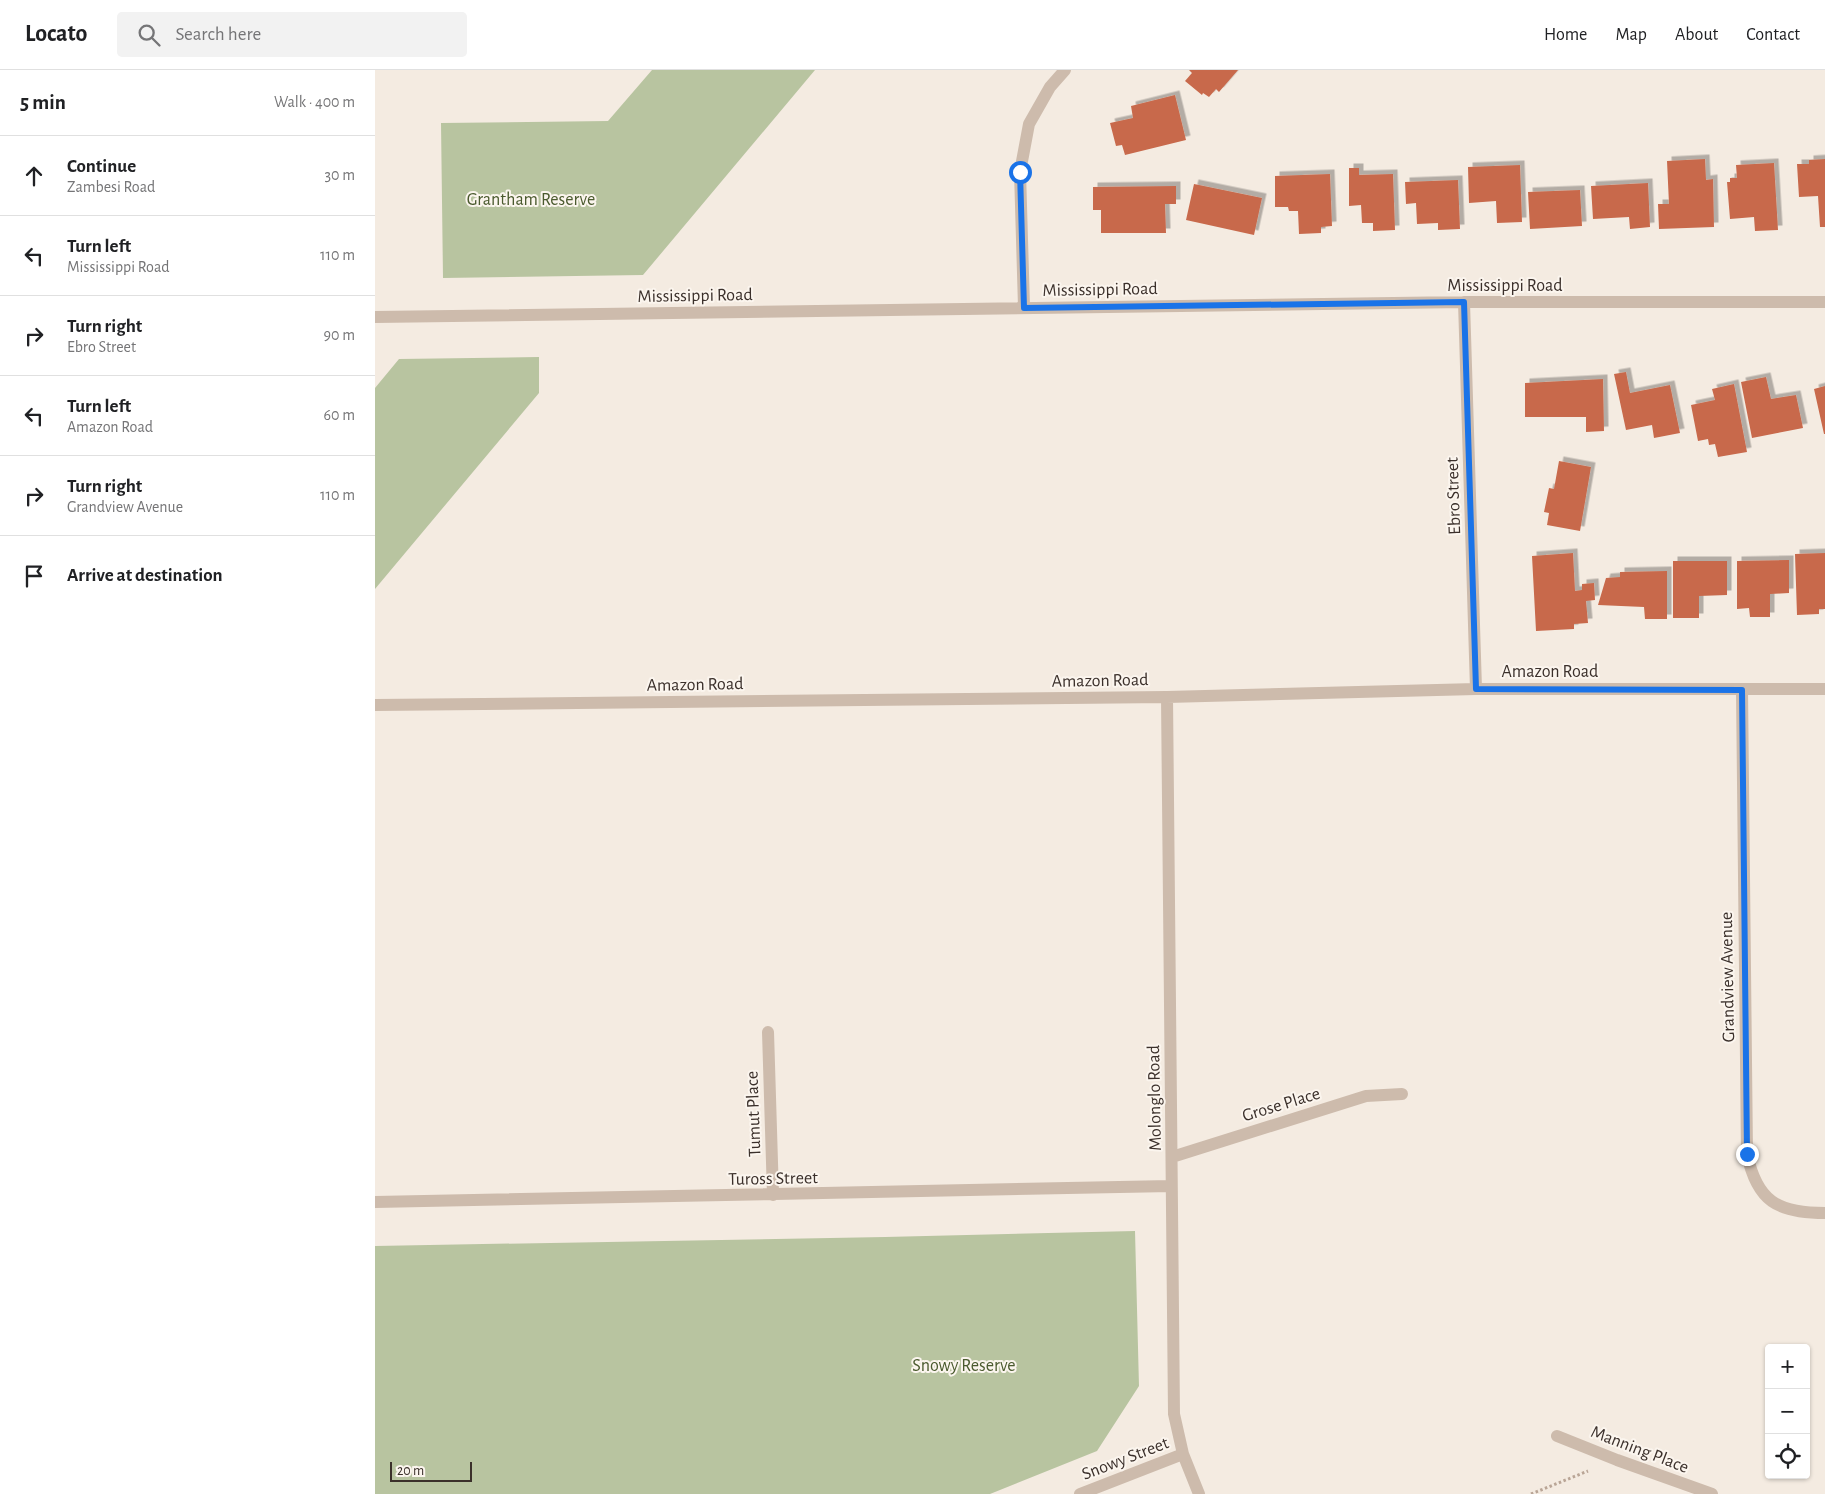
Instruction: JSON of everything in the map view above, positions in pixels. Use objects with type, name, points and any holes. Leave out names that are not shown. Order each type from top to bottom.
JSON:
[{"type":"street","points":[[1024,308],[1020,172],[1029,124],[1050,87],[1065,70]]},
{"type":"street","name":"Mississippi Road","points":[[375,317],[1464,302],[1825,302]]},
{"type":"street","name":"Ebro Street","points":[[1464,302],[1476,689]]},
{"type":"street","name":"Amazon Road","points":[[375,705],[1167,697],[1476,689],[1825,689]]},
{"type":"street","name":"Grandview Avenue","points":[[1742,690],[1747,1154],[1752,1176],[1767,1200],[1792,1210],[1825,1213]]},
{"type":"street","name":"Molonglo Road","points":[[1167,697],[1174,1414],[1183,1454],[1199,1494]]},
{"type":"street","name":"Tumut Place","points":[[768,1032],[773,1195]]},
{"type":"street","name":"Grose Place","points":[[1172,1157],[1366,1096],[1402,1094]]},
{"type":"street","name":"Tuross Street","points":[[375,1202],[1171,1186]]},
{"type":"street","name":"Manning Place","points":[[1557,1436],[1712,1494]]},
{"type":"street","name":"Snowy Street","points":[[1080,1494],[1183,1454]]},
{"type":"path","points":[[1531,1494],[1617,1460]]},
{"type":"green space","name":"Grantham Reserve","points":[[652,70],[815,70],[643,275],[443,278],[441,123],[608,121]]},
{"type":"green space","points":[[539,357],[539,393],[375,589],[375,388],[399,359]]},
{"type":"green space","name":"Snowy Reserve","points":[[1135,1231],[1139,1386],[1097,1451],[990,1494],[375,1494],[375,1246]]},
{"type":"building","points":[[1189,70],[1238,70],[1219,92],[1216,89],[1209,97],[1203,93],[1202,95],[1185,81],[1192,73]]},
{"type":"building","points":[[1175,95],[1186,140],[1125,155],[1122,145],[1116,146],[1110,123],[1133,118],[1131,106]]},
{"type":"building","points":[[1705,159],[1706,180],[1713,179],[1714,227],[1659,229],[1658,204],[1669,204],[1667,161]]},
{"type":"building","points":[[1825,159],[1825,227],[1820,227],[1818,196],[1799,197],[1797,164],[1809,164],[1809,160]]},
{"type":"building","points":[[1774,163],[1778,230],[1755,231],[1754,217],[1730,219],[1727,182],[1730,182],[1730,178],[1737,178],[1736,165]]},
{"type":"building","points":[[1520,165],[1522,222],[1497,223],[1496,201],[1469,203],[1468,167]]},
{"type":"building","points":[[1349,168],[1359,168],[1359,175],[1393,174],[1395,230],[1373,231],[1373,223],[1362,223],[1361,205],[1349,206]]},
{"type":"building","points":[[1330,174],[1332,226],[1321,227],[1321,233],[1299,234],[1298,211],[1289,211],[1288,207],[1275,207],[1275,176]]},
{"type":"building","points":[[1458,180],[1460,229],[1438,230],[1438,223],[1417,224],[1416,203],[1406,204],[1405,182]]},
{"type":"building","points":[[1648,183],[1650,227],[1630,229],[1629,217],[1593,219],[1591,186]]},
{"type":"building","points":[[1194,184],[1262,198],[1254,235],[1186,220]]},
{"type":"building","points":[[1176,186],[1176,204],[1165,204],[1166,233],[1101,233],[1101,210],[1093,210],[1093,187]]},
{"type":"building","points":[[1580,190],[1582,226],[1530,229],[1528,192]]},
{"type":"building","points":[[1626,372],[1630,393],[1670,385],[1680,433],[1654,438],[1652,425],[1626,430],[1614,374]]},
{"type":"building","points":[[1766,377],[1771,399],[1796,395],[1803,428],[1752,438],[1741,382]]},
{"type":"building","points":[[1603,379],[1604,431],[1586,432],[1586,417],[1525,417],[1525,383]]},
{"type":"building","points":[[1734,384],[1747,452],[1718,457],[1715,444],[1709,445],[1708,439],[1698,441],[1691,405],[1715,400],[1712,389]]},
{"type":"building","points":[[1825,386],[1825,434],[1824,434],[1814,389]]},
{"type":"building","points":[[1559,461],[1591,467],[1580,531],[1547,525],[1549,513],[1544,512],[1549,488],[1554,489]]},
{"type":"building","points":[[1573,553],[1575,591],[1582,590],[1582,584],[1594,583],[1595,600],[1586,601],[1588,623],[1574,624],[1574,629],[1536,631],[1532,556]]},
{"type":"building","points":[[1825,553],[1825,609],[1819,609],[1819,614],[1797,615],[1795,554]]},
{"type":"building","points":[[1789,560],[1789,593],[1770,594],[1770,617],[1750,617],[1749,608],[1737,609],[1737,561]]},
{"type":"building","points":[[1673,561],[1727,561],[1727,595],[1699,596],[1699,618],[1673,618]]},
{"type":"building","points":[[1667,571],[1667,619],[1645,619],[1644,607],[1598,605],[1606,578],[1620,577],[1620,572]]},
{"type":"route","points":[[1020,172],[1024,308],[1464,302],[1476,689],[1742,690],[1747,1154]]}]
